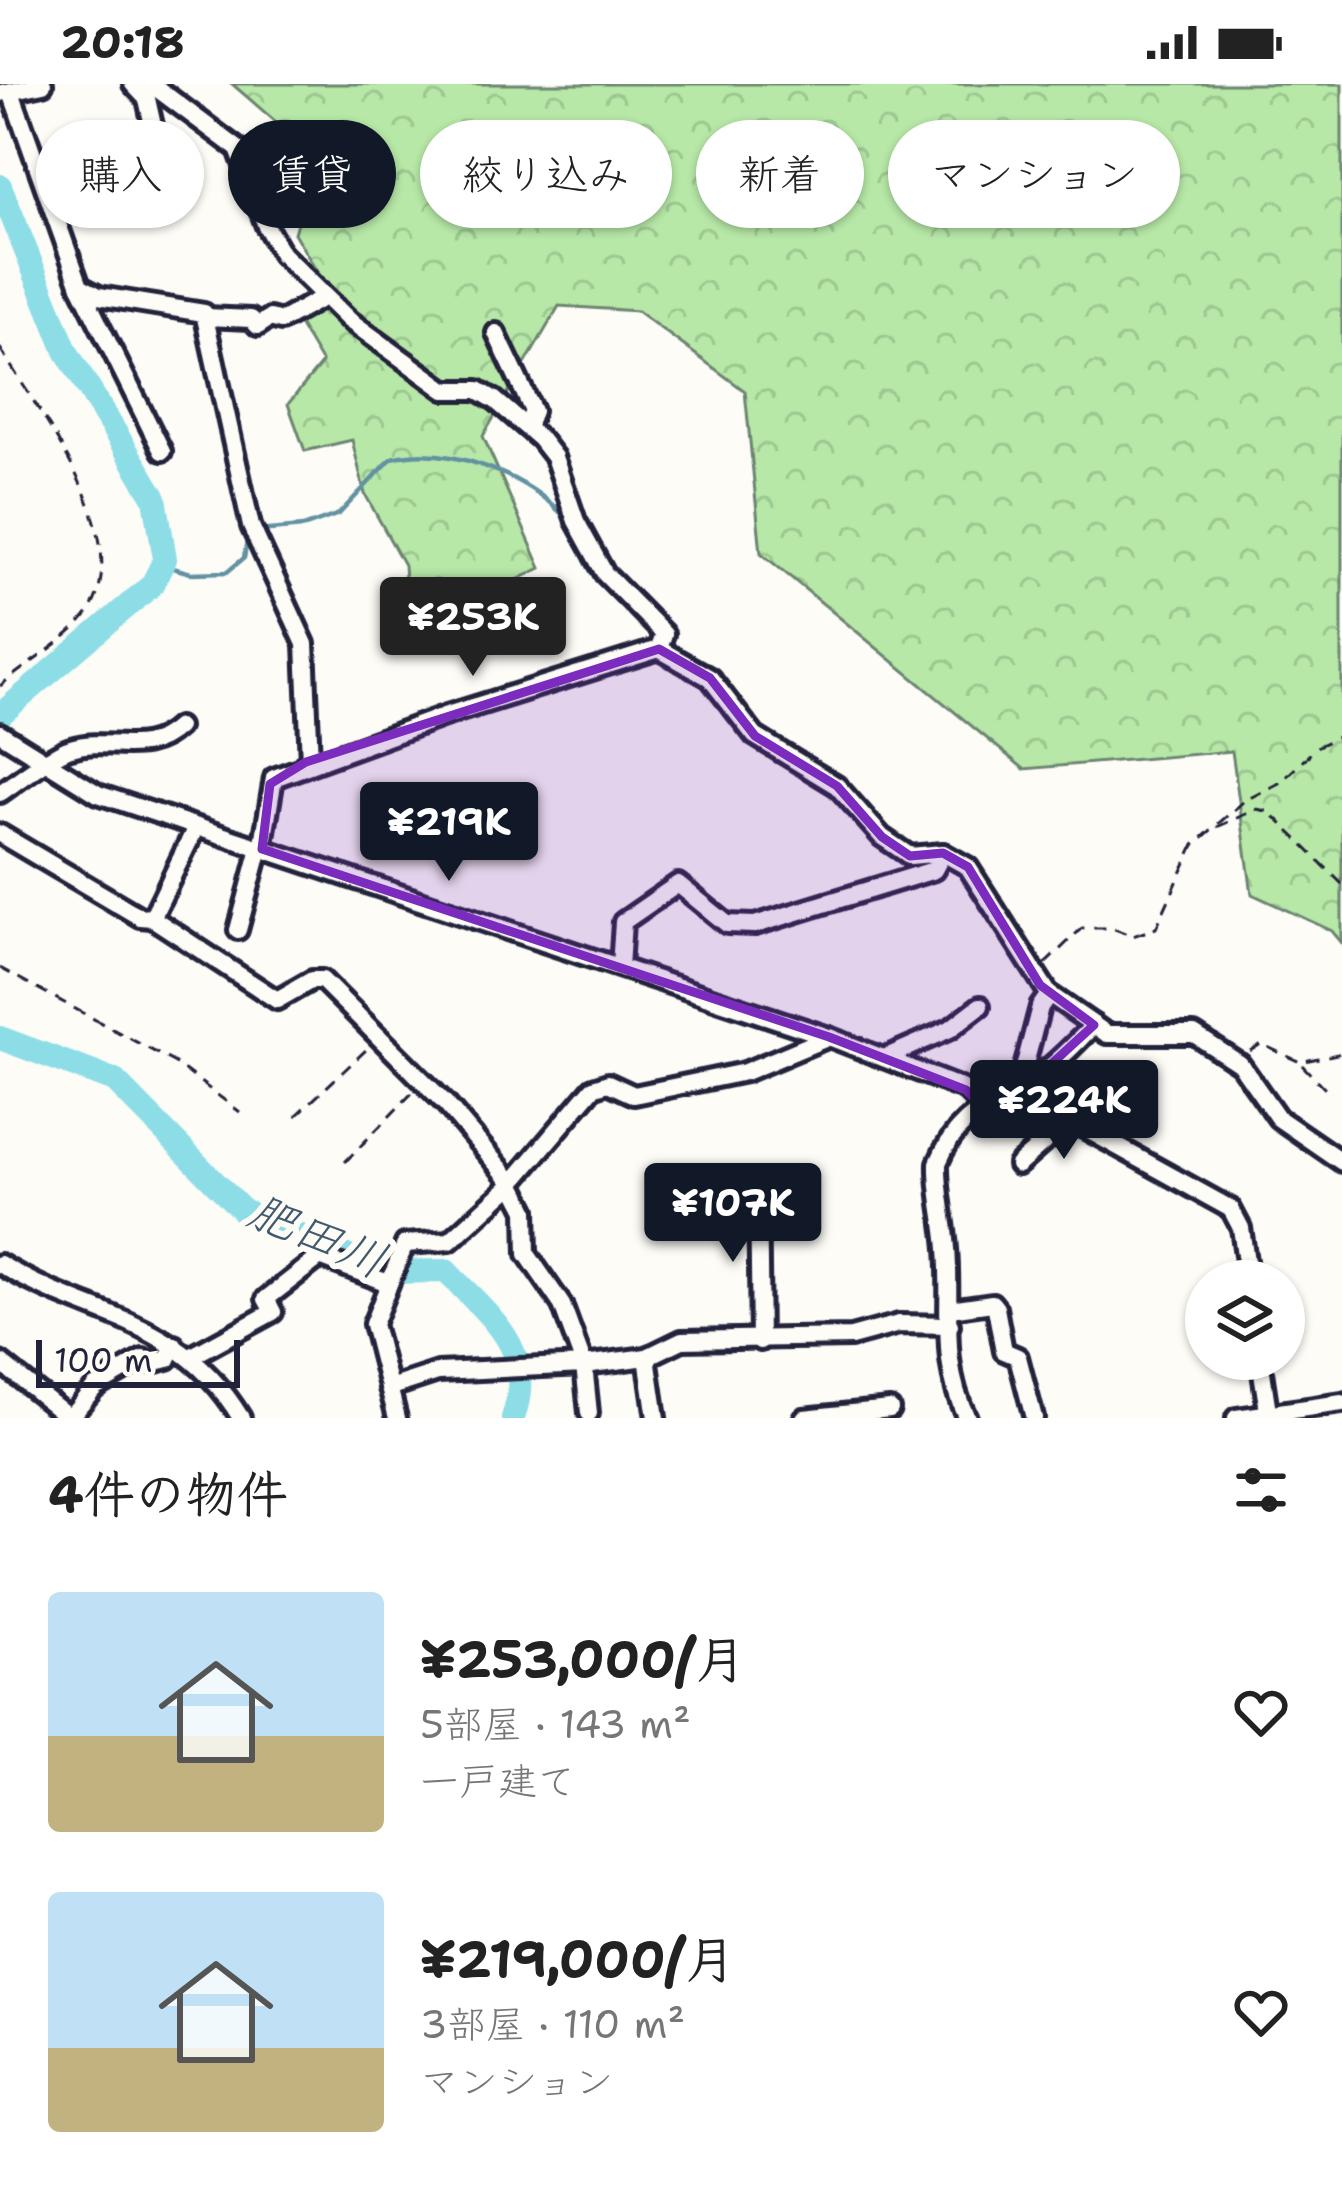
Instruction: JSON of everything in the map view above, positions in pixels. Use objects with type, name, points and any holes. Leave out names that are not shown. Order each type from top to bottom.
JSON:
[{"type":"street","points":[[43,84],[10,90],[80,286],[162,451]]},
{"type":"street","points":[[133,84],[147,99],[152,120]]},
{"type":"street","points":[[152,84],[238,149],[266,226],[282,254],[324,297],[421,375],[445,389],[478,389],[525,424],[554,457],[576,521],[605,574],[664,634],[658,649]]},
{"type":"street","points":[[80,286],[99,296],[196,310],[206,317],[250,319],[258,326],[269,318],[281,321],[324,297]]},
{"type":"street","points":[[206,317],[251,526],[305,644],[310,761],[270,784],[261,848],[238,930]]},
{"type":"street","points":[[492,336],[533,410],[525,424]]},
{"type":"street","points":[[306,763],[658,649],[710,678],[755,736],[838,786],[882,837],[910,856],[943,853],[968,867],[1049,994],[1107,1034],[1195,1034],[1240,1064],[1278,1118],[1342,1162]]},
{"type":"street","points":[[0,793],[74,746],[147,746],[178,727]]},
{"type":"street","points":[[0,733],[98,794],[829,1037],[967,1090],[981,1105]]},
{"type":"street","points":[[152,918],[196,826]]},
{"type":"street","points":[[0,834],[140,916],[152,918],[277,1000],[312,980],[322,980],[423,1081],[512,1181],[526,1210],[527,1254],[562,1305],[584,1365],[590,1413]]},
{"type":"street","points":[[620,967],[622,922],[678,884],[727,924],[755,925],[934,870],[943,853]]},
{"type":"street","points":[[1017,1088],[1040,1007],[1049,994]]},
{"type":"street","points":[[884,1058],[950,1029],[980,1006]]},
{"type":"street","points":[[967,1418],[952,1384],[945,1348],[950,1317],[938,1163],[947,1141],[981,1105],[1017,1088],[1094,1025]]},
{"type":"street","points":[[398,1418],[373,1324],[405,1244],[450,1241],[512,1181],[593,1088],[608,1083],[634,1094],[745,1072],[829,1037]]},
{"type":"street","points":[[1017,1088],[1068,1121],[1231,1209],[1241,1228],[1246,1260]]},
{"type":"street","points":[[1018,1165],[1068,1121]]},
{"type":"street","points":[[758,1189],[760,1341]]},
{"type":"street","points":[[192,1356],[273,1312],[266,1299],[320,1257],[388,1282]]},
{"type":"street","points":[[0,1264],[192,1356],[241,1418]]},
{"type":"street","points":[[389,1388],[438,1372],[647,1357],[682,1340],[850,1337],[950,1317],[992,1303],[1004,1352],[1018,1357],[1034,1418]]},
{"type":"street","points":[[0,1362],[61,1416],[95,1387],[143,1359],[152,1363],[168,1359],[174,1345]]},
{"type":"street","points":[[647,1357],[656,1418]]},
{"type":"street","points":[[1263,1380],[1269,1416]]},
{"type":"street","points":[[1236,1418],[1342,1403]]},
{"type":"street","points":[[804,1418],[890,1409]]},
{"type":"path","points":[[0,348],[95,513],[103,547],[96,599],[80,623],[0,686]]},
{"type":"path","points":[[1034,973],[1082,928],[1112,928],[1133,936],[1156,928],[1190,851],[1210,830],[1244,801],[1281,782],[1318,746],[1342,735]]},
{"type":"path","points":[[1210,830],[1257,809],[1270,812],[1342,884]]},
{"type":"path","points":[[0,968],[175,1064],[240,1112]]},
{"type":"path","points":[[296,1116],[380,1037]]},
{"type":"path","points":[[1240,1064],[1261,1044],[1300,1062],[1325,1089]]},
{"type":"path","points":[[1300,1062],[1342,1053]]},
{"type":"path","points":[[345,1162],[423,1081]]},
{"type":"highlighted area","points":[[659,649],[710,678],[755,736],[837,786],[882,837],[910,856],[943,853],[968,867],[1040,985],[1094,1025],[1036,1078],[981,1105],[966,1090],[829,1037],[262,849],[270,784],[306,762]]},
{"type":"green space","points":[[232,84],[1342,84],[1342,943],[1332,931],[1252,894],[1232,751],[1024,769],[761,553],[745,391],[637,311],[559,306],[483,436],[541,568],[501,588],[449,581],[406,596],[404,565],[365,494],[352,440],[305,451],[288,404],[322,363],[297,321],[326,287],[295,228],[396,228],[396,120],[274,120]]},
{"type":"waterway","name":"肥田川","points":[[0,186],[66,351],[155,498],[165,559],[152,585],[0,715]]},
{"type":"waterway","points":[[258,531],[303,527],[339,514],[392,458],[437,455],[506,475],[546,500],[568,521],[592,573]]},
{"type":"waterway","points":[[162,565],[191,573],[227,572],[244,558],[248,535]]},
{"type":"waterway","name":"肥田川","points":[[0,1038],[115,1081],[242,1210],[383,1272],[446,1271],[493,1320],[514,1354],[519,1394],[513,1418]]}]
